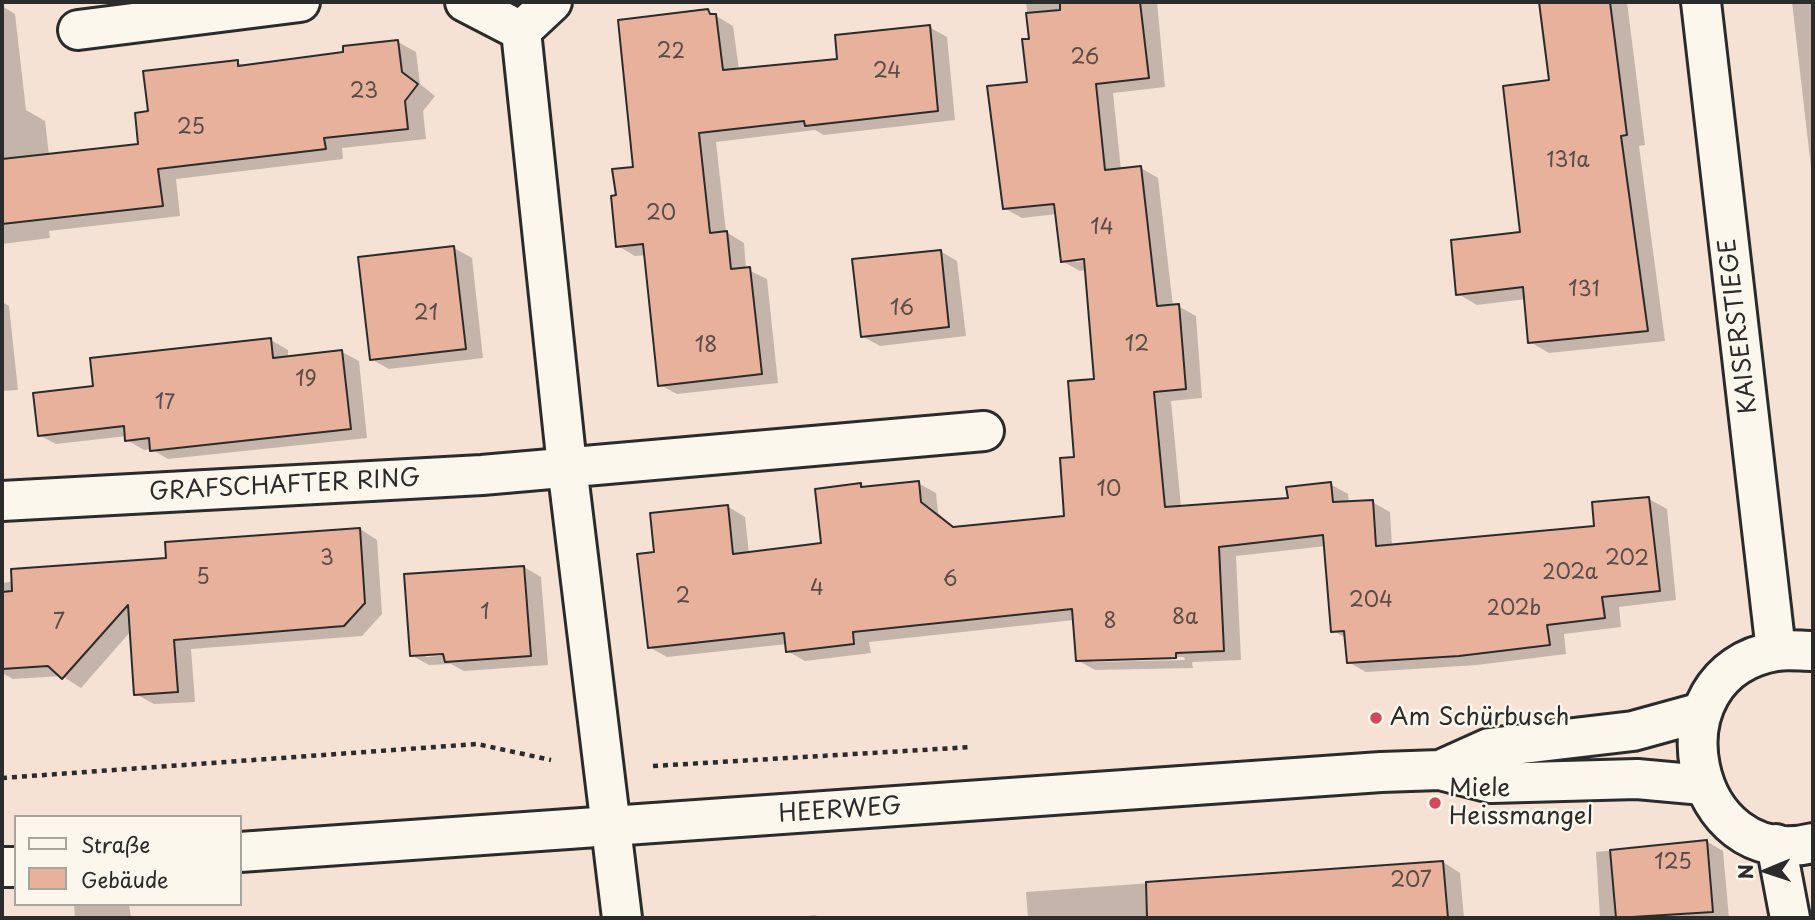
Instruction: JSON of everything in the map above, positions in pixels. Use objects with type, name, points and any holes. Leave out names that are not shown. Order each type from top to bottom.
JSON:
[{"type":"street","points":[[78,30],[300,2]]},
{"type":"street","points":[[465,2],[521,31]]},
{"type":"street","points":[[521,31],[552,2]]},
{"type":"street","name":"KAISERSTIEGE","points":[[1700,2],[1795,651]]},
{"type":"street","points":[[521,31],[567,466],[622,918]]},
{"type":"street","name":"GRAFSCHAFTER RING","points":[[2,501],[482,475],[984,431]]},
{"type":"street","points":[[1790,918],[1795,844],[1751,836],[1729,822],[1711,802],[1703,785],[1696,750],[1702,712],[1709,697],[1726,675],[1750,659],[1795,651]]},
{"type":"street","name":"HEERWEG","points":[[242,852],[1440,769],[1489,748],[1633,731],[1702,712]]},
{"type":"street","name":"HEERWEG","points":[[1440,769],[1491,783],[1637,779],[1703,785]]},
{"type":"path","points":[[2,778],[478,744],[603,771],[685,763]]},
{"type":"building","points":[[1060,2],[1140,2],[1149,78],[1096,84],[1105,170],[1141,166],[1157,306],[1179,304],[1186,389],[1154,392],[1165,507],[1288,498],[1286,487],[1331,482],[1333,502],[1373,500],[1376,546],[1594,526],[1592,502],[1649,497],[1660,591],[1602,597],[1605,618],[1547,625],[1550,645],[1459,656],[1347,663],[1344,631],[1331,632],[1323,535],[1219,547],[1224,651],[1176,653],[1176,658],[1076,661],[1072,609],[853,632],[854,644],[786,652],[784,633],[648,648],[637,554],[654,552],[650,513],[728,505],[733,554],[821,543],[815,489],[861,483],[861,487],[919,481],[921,502],[953,527],[1064,516],[1060,458],[1074,457],[1068,381],[1094,379],[1084,259],[1061,262],[1054,204],[1003,209],[987,86],[1027,82],[1022,39],[1029,39],[1026,13],[1060,10]]},
{"type":"building","points":[[1539,2],[1610,2],[1627,135],[1621,136],[1648,331],[1528,343],[1523,287],[1456,295],[1451,240],[1520,232],[1503,86],[1549,80]]},
{"type":"building","points":[[708,9],[710,14],[716,14],[723,70],[837,59],[835,35],[930,25],[938,111],[805,126],[804,121],[699,133],[710,233],[727,231],[731,269],[750,267],[762,374],[658,386],[643,244],[616,247],[611,196],[616,195],[612,169],[633,167],[618,20]]},
{"type":"building","points":[[398,40],[402,72],[418,84],[405,101],[408,129],[324,138],[326,149],[158,169],[163,206],[2,224],[2,159],[138,144],[135,113],[148,111],[143,71],[238,60],[238,66],[343,52],[343,46]]},
{"type":"building","points":[[454,246],[466,349],[370,360],[358,257]]},
{"type":"building","points":[[941,250],[949,327],[861,337],[852,259]]},
{"type":"building","points":[[271,338],[273,358],[342,350],[351,429],[150,451],[149,438],[125,441],[124,426],[38,436],[33,393],[93,386],[90,358]]},
{"type":"building","points":[[360,528],[365,603],[344,626],[174,640],[178,692],[134,695],[128,605],[62,679],[48,666],[2,669],[2,592],[12,591],[11,569],[166,558],[165,542]]},
{"type":"building","points":[[524,566],[531,656],[445,662],[443,654],[410,656],[404,574]]},
{"type":"building","points":[[1707,840],[1713,912],[1616,918],[1610,850]]},
{"type":"building","points":[[1443,861],[1448,918],[1147,918],[1146,882]]},
{"type":"place","name":"Am Schürbusch","points":[[1376,718]]},
{"type":"place","name":"Miele Heissmangel","points":[[1435,803]]}]
